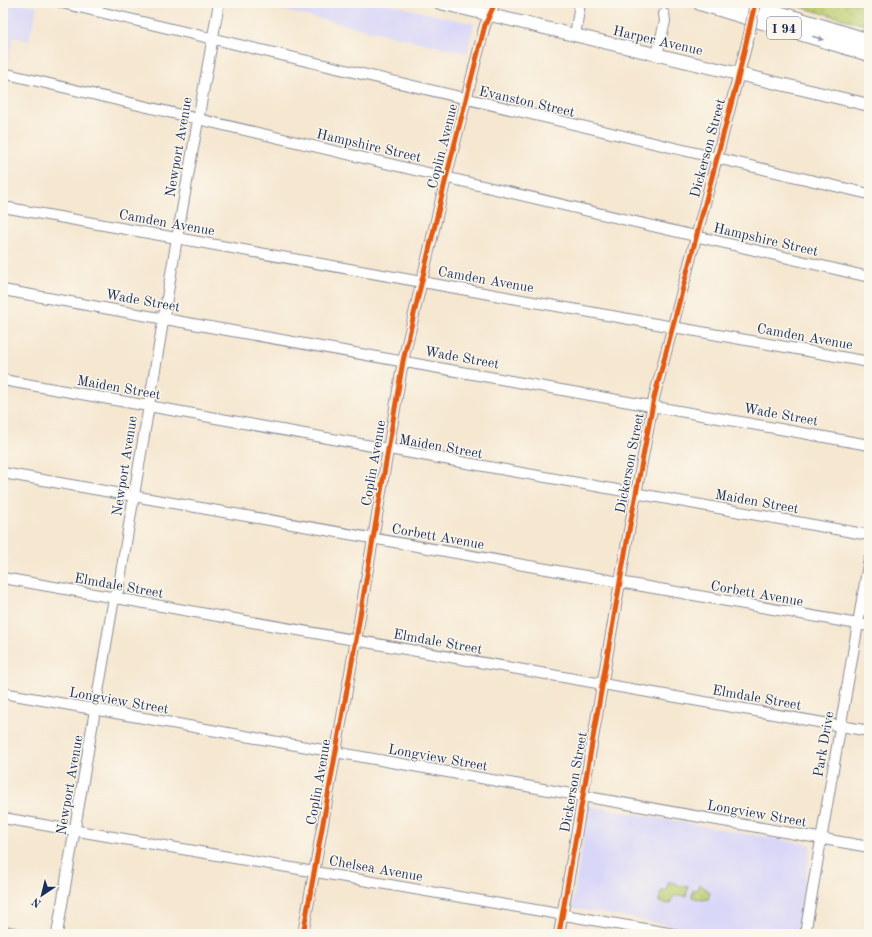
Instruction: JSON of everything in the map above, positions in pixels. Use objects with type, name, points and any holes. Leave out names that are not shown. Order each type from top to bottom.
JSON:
[{"type":"highway","name":"I 94","points":[[700,3],[869,54]]},
{"type":"highway","name":"I 94","points":[[746,3],[869,41]]},
{"type":"main road","name":"Harper Avenue","points":[[440,3],[869,105]]},
{"type":"street","name":"Evanston Street","points":[[62,3],[869,194]]},
{"type":"street","name":"Newport Avenue","points":[[57,934],[114,598],[118,591],[148,406],[218,3]]},
{"type":"street","name":"Coplin Avenue","points":[[303,934],[336,753],[403,361],[484,25],[495,3]]},
{"type":"street","points":[[575,36],[580,3]]},
{"type":"street","name":"Dickerson Street","points":[[559,934],[635,493],[653,405],[672,326],[739,74],[755,3]]},
{"type":"street","points":[[657,55],[665,21],[664,14]]},
{"type":"street","name":"Hampshire Street","points":[[3,73],[696,238],[869,277]]},
{"type":"street","name":"Camden Avenue","points":[[3,207],[869,362]]},
{"type":"street","name":"Wade Street","points":[[3,290],[869,444]]},
{"type":"street","name":"Maiden Street","points":[[3,380],[869,535]]},
{"type":"street","name":"Corbett Avenue","points":[[3,472],[620,583],[869,626]]},
{"type":"street","name":"Park Drive","points":[[805,934],[869,559]]},
{"type":"street","name":"Elmdale Street","points":[[3,578],[869,731]]},
{"type":"street","name":"Longview Street","points":[[3,693],[869,847]]},
{"type":"street","name":"Chelsea Avenue","points":[[3,818],[674,934]]},
{"type":"street","points":[[3,931],[19,934]]},
{"type":"shaded area","points":[[3,3],[22,3],[37,7],[29,41],[13,37],[7,67],[3,66]]},
{"type":"shaded area","points":[[250,3],[384,3],[474,24],[467,53]]},
{"type":"shaded area","points":[[589,806],[811,845],[796,934],[720,934],[572,908]]},
{"type":"green space","points":[[786,3],[869,3],[869,26]]},
{"type":"green space","points":[[668,882],[688,887],[686,896],[675,896],[672,898],[670,904],[659,902],[661,891],[667,891]]},
{"type":"green space","points":[[699,884],[710,893],[708,899],[702,900],[692,897],[693,890],[697,890]]},
{"type":"cycle path","points":[[303,934],[357,634],[403,361],[446,178],[485,25],[495,3]]},
{"type":"cycle path","points":[[559,934],[628,536],[654,398],[739,74],[755,3]]}]
